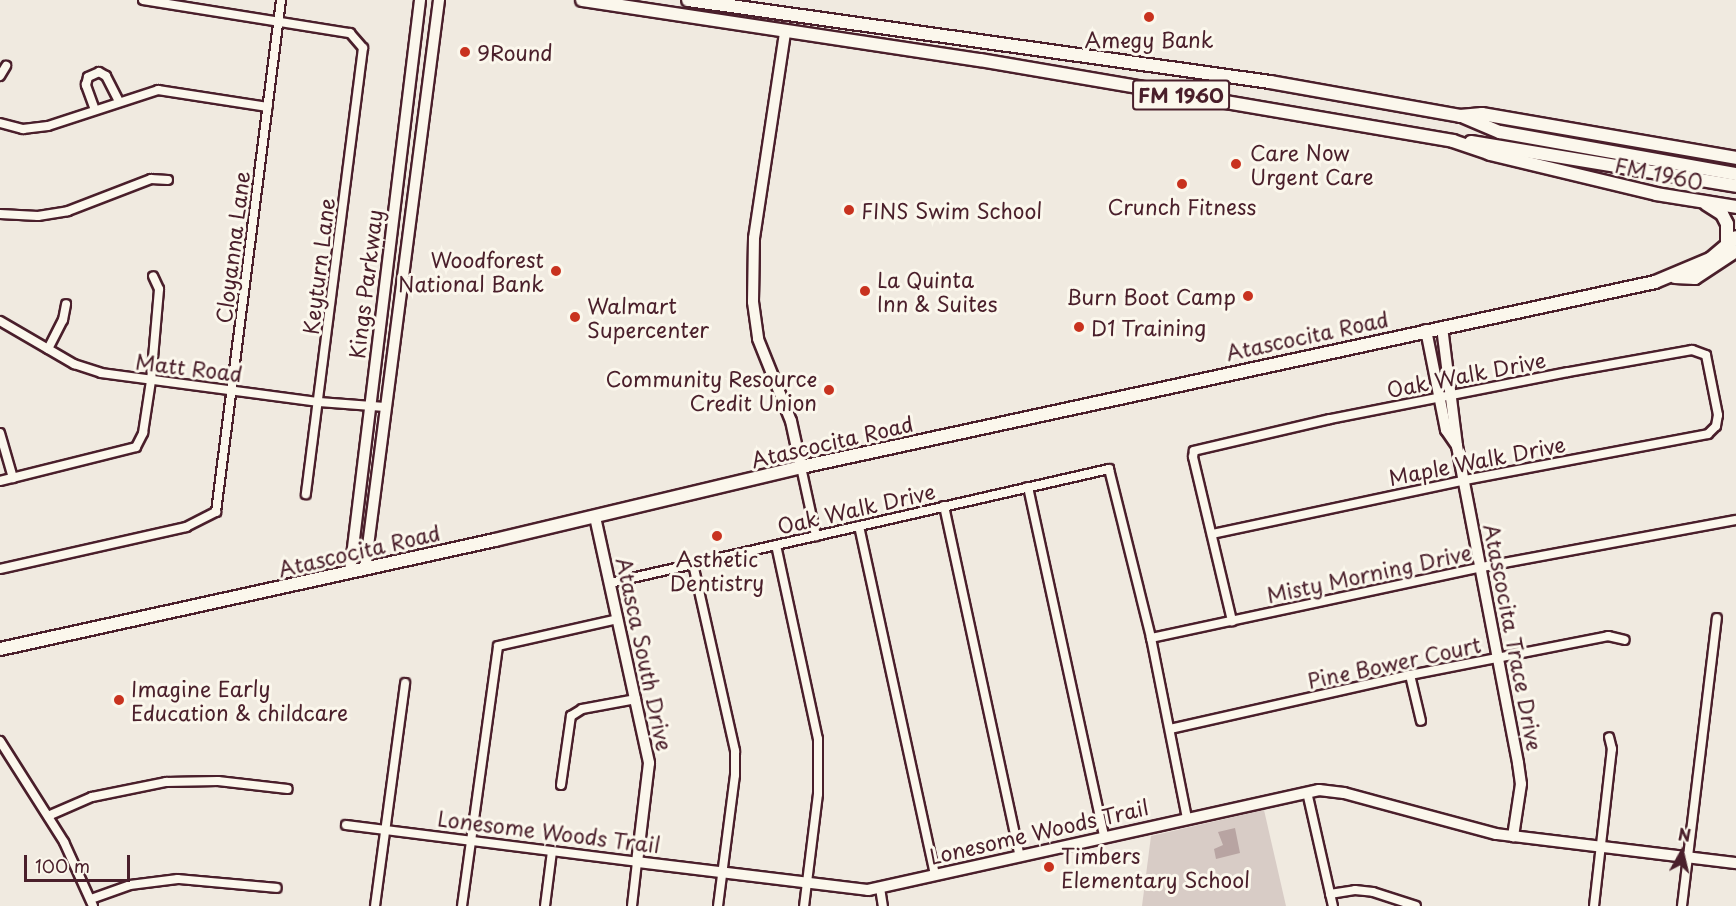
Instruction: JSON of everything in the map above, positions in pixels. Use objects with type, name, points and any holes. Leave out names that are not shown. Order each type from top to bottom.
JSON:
[{"type":"main road","name":"FM 1960","points":[[582,0],[785,33],[992,62],[1453,141],[1490,154],[1703,202],[1736,207]]},
{"type":"main road","name":"FM 1960","points":[[688,0],[1270,82],[1460,116],[1494,116],[1736,158]]},
{"type":"main road","points":[[1460,116],[1500,132],[1733,179]]},
{"type":"main road","points":[[1453,141],[1733,179]]},
{"type":"main road","points":[[1703,202],[1722,214],[1733,245]]},
{"type":"main road","name":"Atascocita Road","points":[[0,649],[595,517],[801,467],[1675,277],[1733,245]]},
{"type":"street","points":[[143,0],[278,22]]},
{"type":"street","name":"Cloyanna Lane","points":[[0,569],[202,522],[216,512],[220,498],[281,0]]},
{"type":"street","name":"Kings Parkway","points":[[350,572],[420,0]]},
{"type":"street","name":"Kings Parkway","points":[[365,569],[439,0]]},
{"type":"street","name":"Keyturn Lane","points":[[278,22],[350,33],[361,42],[362,58],[306,494]]},
{"type":"street","points":[[785,33],[754,238],[753,302],[758,339],[791,421],[816,536]]},
{"type":"street","points":[[0,76],[6,66]]},
{"type":"street","points":[[95,110],[86,84],[88,77],[99,72],[106,76],[118,100]]},
{"type":"street","points":[[0,123],[30,129],[95,110],[118,100],[158,90],[268,107]]},
{"type":"street","points":[[0,214],[38,216],[68,211],[151,179],[168,180]]},
{"type":"street","points":[[0,481],[127,451],[142,439],[151,381],[159,289],[153,276]]},
{"type":"street","points":[[48,349],[63,320],[66,304]]},
{"type":"street","name":"Matt Road","points":[[0,321],[88,369],[151,381],[319,402],[385,407]]},
{"type":"street","name":"Atascocita Trace Drive","points":[[1442,327],[1457,446],[1482,567],[1521,784],[1513,836]]},
{"type":"street","name":"Atascocita Trace Drive","points":[[1426,330],[1446,430],[1457,446]]},
{"type":"street","name":"Oak Walk Drive","points":[[1212,534],[1194,451],[1438,397],[1692,350],[1706,355],[1714,394]]},
{"type":"street","name":"Maple Walk Drive","points":[[1212,534],[1465,480],[1708,434],[1716,426],[1714,394]]},
{"type":"street","points":[[0,433],[13,478]]},
{"type":"street","name":"Oak Walk Drive","points":[[610,583],[1109,469],[1151,638]]},
{"type":"street","points":[[1028,487],[1104,835]]},
{"type":"street","points":[[944,506],[1019,854]]},
{"type":"street","name":"Atasca South Drive","points":[[595,517],[649,763],[632,906]]},
{"type":"street","name":"Misty Morning Drive","points":[[1151,638],[1482,567],[1736,520]]},
{"type":"street","points":[[860,526],[935,874]]},
{"type":"street","points":[[1212,534],[1232,621]]},
{"type":"street","points":[[776,544],[818,739],[818,794],[804,906]]},
{"type":"street","points":[[693,564],[735,751],[718,906]]},
{"type":"street","points":[[1682,906],[1717,618]]},
{"type":"street","points":[[462,906],[498,646],[618,619]]},
{"type":"street","name":"Pine Bower Court","points":[[1170,729],[1410,675],[1608,636],[1625,640]]},
{"type":"street","points":[[1151,638],[1187,818]]},
{"type":"street","points":[[1410,675],[1421,721]]},
{"type":"street","points":[[375,906],[405,683]]},
{"type":"street","points":[[561,785],[571,716],[582,709],[636,699]]},
{"type":"street","points":[[1594,906],[1612,749],[1609,737]]},
{"type":"street","points":[[0,741],[48,816],[92,902],[130,885],[178,879],[277,888]]},
{"type":"street","points":[[48,816],[92,797],[166,782],[218,781],[288,789]]},
{"type":"street","points":[[1307,792],[1333,906]]},
{"type":"street","name":"Lonesome Woods Trail","points":[[346,825],[854,891],[880,888],[1019,854],[1307,792],[1344,792],[1473,830],[1736,863]]},
{"type":"street","points":[[545,906],[552,851]]},
{"type":"street","points":[[880,888],[883,906]]},
{"type":"street","points":[[1330,894],[1364,891],[1416,906]]},
{"type":"shaded area","points":[[1264,810],[1286,906],[1142,906],[1151,836]]},
{"type":"shaded area","points":[[1235,828],[1240,853],[1216,859],[1214,849],[1223,845],[1218,832]]},
{"type":"place","name":"Amegy Bank","points":[[1149,17]]},
{"type":"place","name":"9Round","points":[[465,52]]},
{"type":"place","name":"Care Now Urgent Care","points":[[1236,164]]},
{"type":"place","name":"Crunch Fitness","points":[[1182,184]]},
{"type":"place","name":"FINS Swim School","points":[[849,210]]},
{"type":"place","name":"Woodforest National Bank","points":[[556,271]]},
{"type":"place","name":"La Quinta Inn & Suites","points":[[865,291]]},
{"type":"place","name":"Burn Boot Camp","points":[[1248,296]]},
{"type":"place","name":"Walmart Supercenter","points":[[575,317]]},
{"type":"place","name":"D1 Training","points":[[1079,327]]},
{"type":"place","name":"Community Resource Credit Union","points":[[829,390]]},
{"type":"place","name":"Asthetic Dentistry","points":[[717,536]]},
{"type":"place","name":"Imagine Early Education & childcare","points":[[119,700]]},
{"type":"place","name":"Timbers Elementary School","points":[[1049,867]]}]
